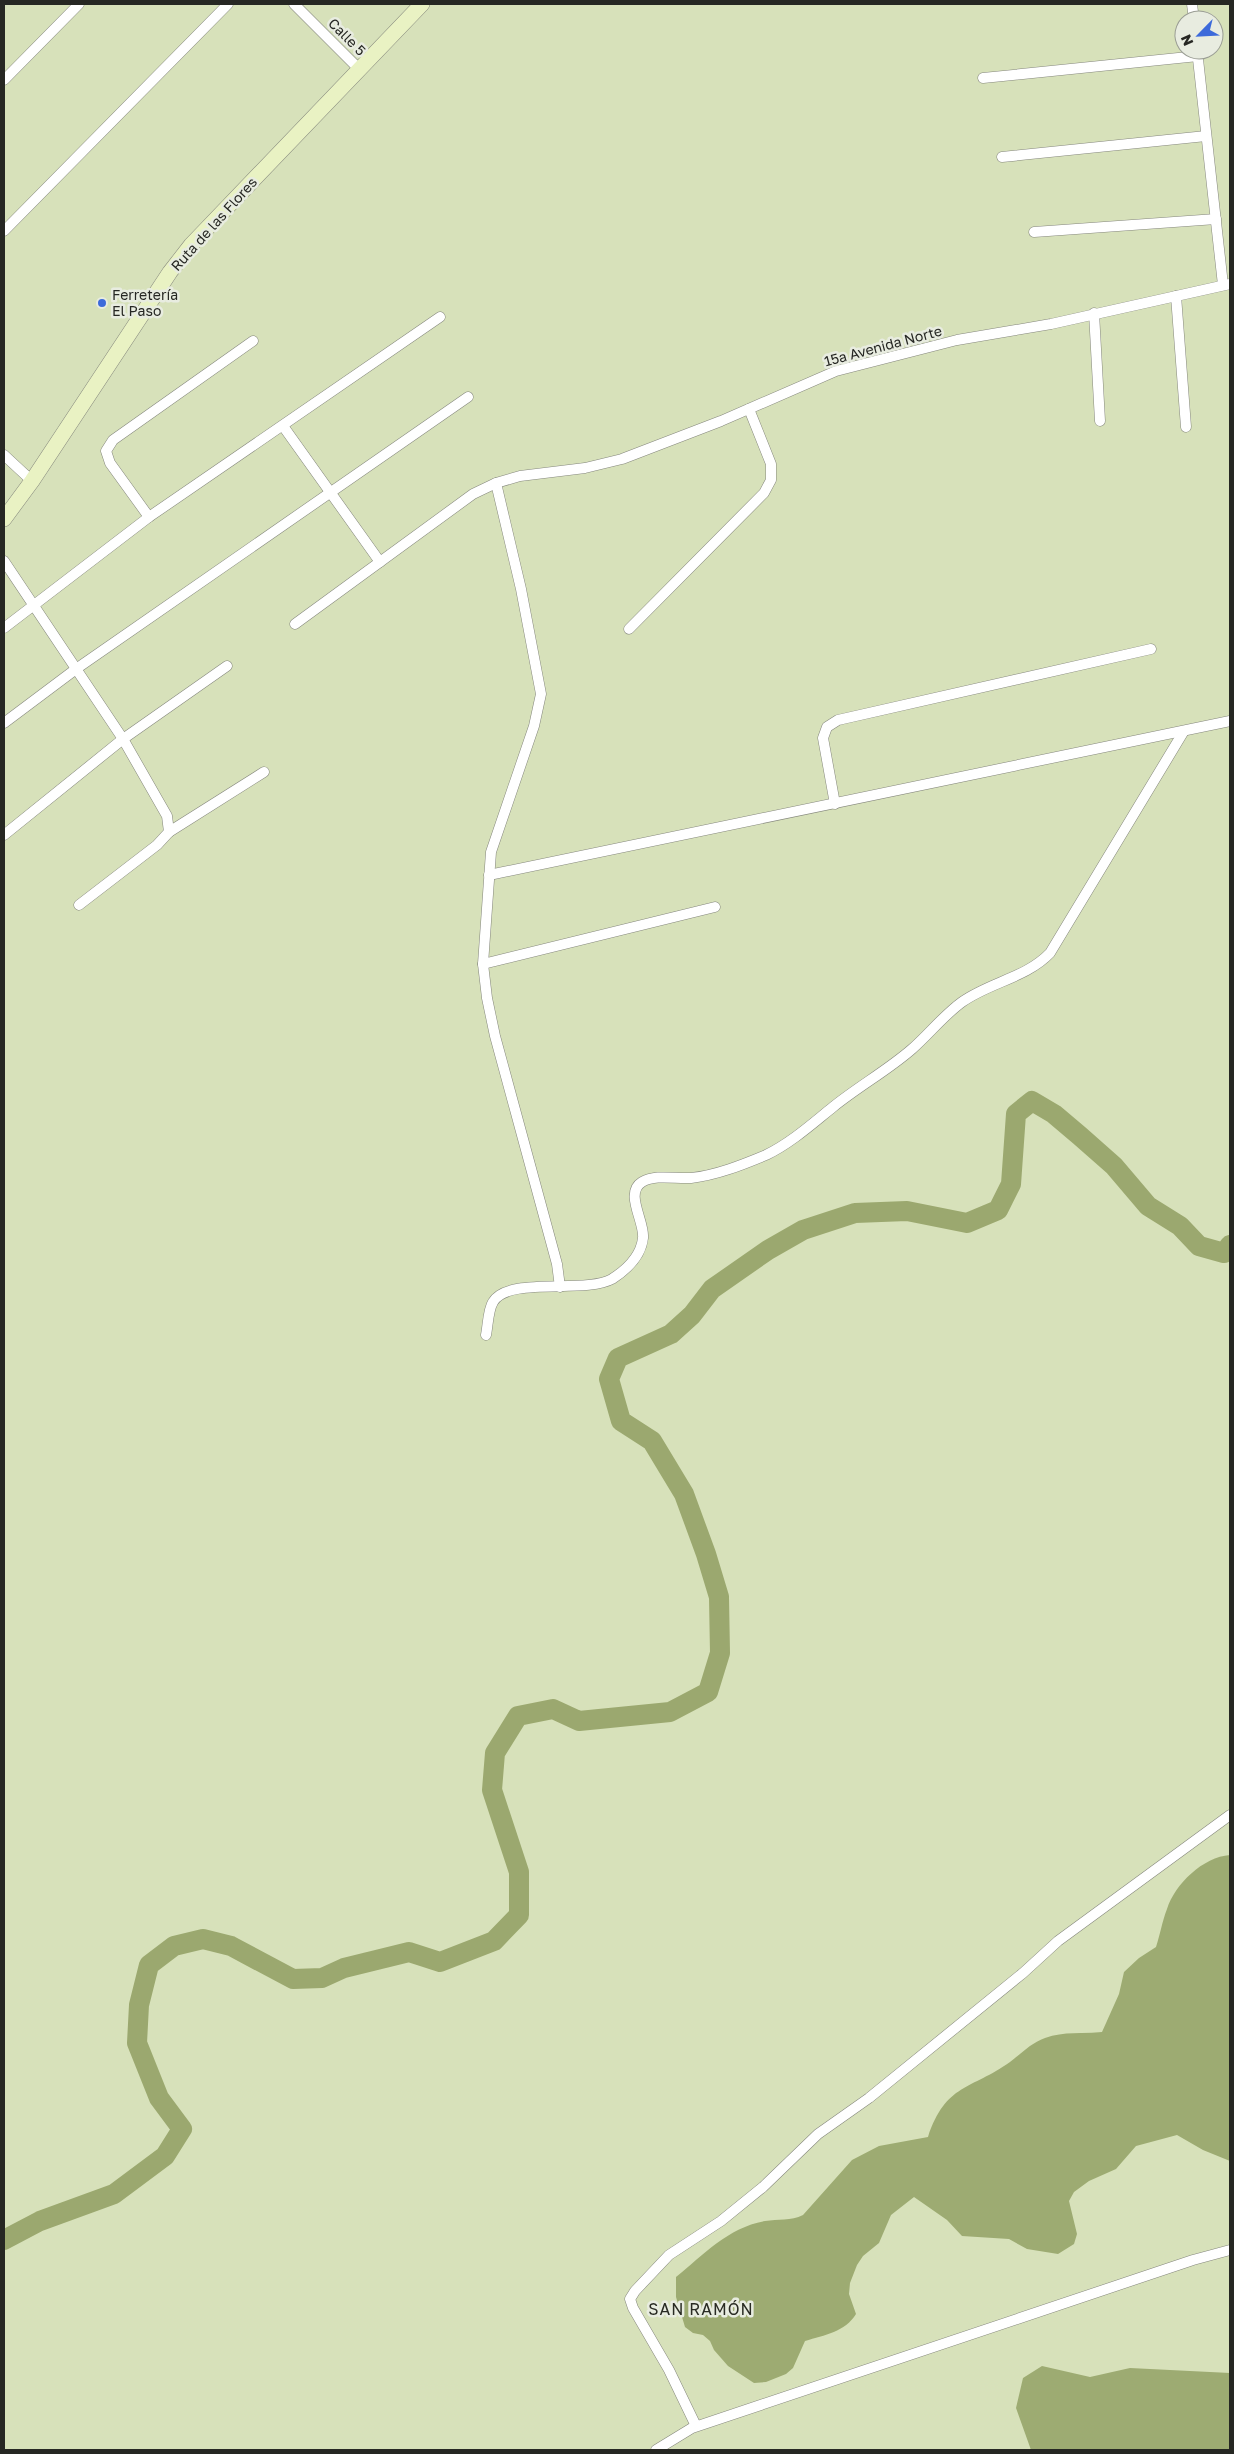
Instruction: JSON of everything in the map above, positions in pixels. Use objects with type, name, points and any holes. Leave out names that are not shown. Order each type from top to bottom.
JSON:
[{"type":"main road","name":"Ruta de las Flores","points":[[4,519],[32,481],[170,272],[191,245],[422,4]]},
{"type":"street","points":[[4,80],[79,4]]},
{"type":"street","points":[[4,231],[228,4]]},
{"type":"street","name":"Calle 5","points":[[294,4],[359,68]]},
{"type":"street","points":[[983,78],[1174,56]]},
{"type":"street","points":[[1198,60],[1216,219],[1227,285]]},
{"type":"street","points":[[1002,157],[1206,136]]},
{"type":"street","points":[[1034,232],[1216,219]]},
{"type":"street","name":"15a Avenida Norte","points":[[295,624],[473,494],[496,483],[520,476],[585,468],[622,459],[750,409],[836,372],[957,340],[1051,324],[1227,285]]},
{"type":"street","points":[[1176,296],[1186,427]]},
{"type":"street","points":[[1094,313],[1100,421]]},
{"type":"street","points":[[4,628],[149,517],[440,317]]},
{"type":"street","points":[[149,517],[110,463],[106,451],[113,440],[253,341]]},
{"type":"street","points":[[4,723],[76,669],[468,397]]},
{"type":"street","points":[[629,630],[764,493],[771,480],[771,464],[750,409]]},
{"type":"street","points":[[283,426],[380,562]]},
{"type":"street","points":[[4,455],[32,481]]},
{"type":"street","points":[[496,483],[522,590],[541,694],[519,772],[496,837],[489,875],[483,964],[486,998],[495,1036],[556,1264],[560,1287]]},
{"type":"street","points":[[4,561],[123,739],[167,816],[169,832]]},
{"type":"street","points":[[835,804],[823,738],[827,727],[838,720],[1150,649]]},
{"type":"street","points":[[4,835],[123,739],[227,666]]},
{"type":"street","points":[[489,875],[1230,721]]},
{"type":"street","points":[[486,1335],[492,1303],[497,1296],[513,1290],[588,1285],[610,1280],[626,1269],[636,1256],[643,1239],[635,1201],[635,1190],[640,1183],[648,1179],[691,1178],[737,1167],[769,1153],[816,1122],[834,1106],[912,1049],[961,1003],[988,987],[1038,965],[1050,953],[1184,731]]},
{"type":"street","points":[[79,905],[157,845],[169,832],[264,772]]},
{"type":"street","points":[[483,964],[716,907]]},
{"type":"street","points":[[696,2426],[669,2370],[633,2308],[630,2299],[635,2290],[669,2255],[735,2210],[763,2187],[818,2134],[869,2098],[1023,1973],[1058,1941],[1230,1815]]},
{"type":"street","points":[[656,2450],[696,2426],[1192,2260],[1230,2250]]},
{"type":"green space","points":[[4,4],[1230,4],[1230,2450],[4,2450]]},
{"type":"green space","points":[[1230,1855],[1230,2161],[1203,2150],[1177,2135],[1136,2146],[1116,2169],[1089,2181],[1074,2192],[1069,2201],[1077,2234],[1074,2244],[1058,2254],[1027,2249],[1009,2239],[962,2236],[947,2220],[914,2197],[891,2215],[879,2243],[863,2256],[857,2265],[850,2283],[849,2294],[856,2314],[840,2329],[805,2341],[793,2368],[786,2374],[766,2382],[754,2383],[728,2366],[714,2350],[710,2341],[703,2335],[693,2333],[685,2327],[676,2297],[676,2277],[717,2243],[752,2224],[784,2220],[803,2215],[852,2160],[879,2146],[928,2137],[935,2119],[943,2106],[952,2097],[1010,2062],[1035,2043],[1059,2034],[1102,2032],[1119,1994],[1124,1972],[1139,1958],[1156,1947],[1167,1909],[1176,1890],[1200,1866],[1220,1857]]},
{"type":"green space","points":[[1042,2366],[1090,2377],[1130,2368],[1230,2373],[1230,2450],[1031,2450],[1016,2408],[1023,2378]]},
{"type":"waterway","points":[[4,2240],[40,2221],[114,2194],[165,2156],[182,2129],[159,2098],[137,2043],[139,2005],[149,1965],[174,1946],[203,1939],[231,1946],[293,1979],[322,1978],[344,1968],[409,1952],[440,1962],[494,1941],[519,1915],[519,1872],[492,1790],[495,1753],[518,1716],[553,1709],[579,1721],[670,1712],[708,1692],[720,1653],[719,1597],[706,1554],[684,1494],[652,1441],[621,1421],[609,1379],[618,1358],[671,1334],[692,1315],[712,1289],[768,1250],[803,1230],[855,1213],[907,1211],[967,1223],[998,1210],[1011,1184],[1016,1114],[1032,1101],[1054,1114],[1080,1136],[1114,1166],[1148,1206],[1180,1226],[1199,1246],[1224,1253],[1230,1245]]},
{"type":"place","name":"Ferretería El Paso","points":[[102,303]]},
{"type":"district","name":"SAN RAMÓN","points":[[701,2309]]}]
